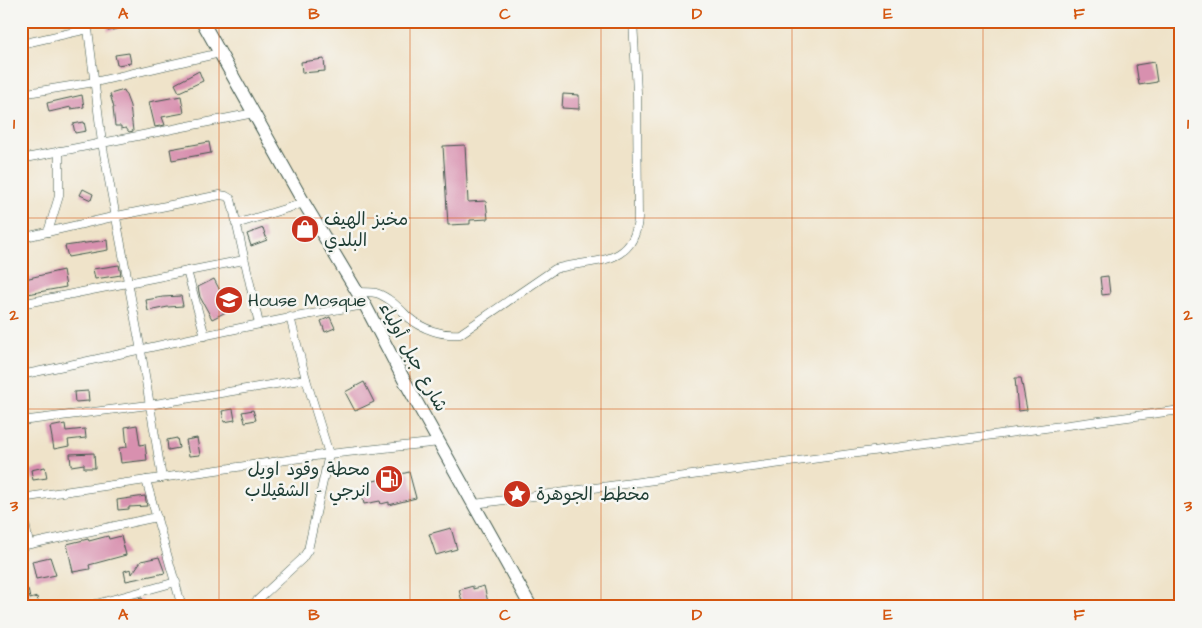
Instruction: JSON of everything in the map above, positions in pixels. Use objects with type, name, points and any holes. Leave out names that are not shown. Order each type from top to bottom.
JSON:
[{"type":"highway","name":"شارع جبل أولياء","points":[[202,21],[304,203],[365,305],[403,378],[531,607]]},
{"type":"street","points":[[357,292],[377,294],[392,302],[411,319],[438,333],[460,334],[555,270],[566,266],[599,262],[613,258],[626,249],[634,236],[638,218],[638,92],[633,21]]},
{"type":"street","points":[[21,44],[88,25],[102,143],[117,216],[162,478]]},
{"type":"street","points":[[21,94],[95,82],[220,53]]},
{"type":"street","points":[[21,159],[254,113]]},
{"type":"street","points":[[48,232],[59,196],[59,152]]},
{"type":"street","points":[[21,238],[117,216],[220,195],[226,196],[231,200],[259,324]]},
{"type":"street","points":[[236,224],[304,203]]},
{"type":"street","points":[[21,304],[244,260]]},
{"type":"street","points":[[187,271],[205,336]]},
{"type":"street","points":[[21,375],[141,351],[290,317],[365,305]]},
{"type":"street","points":[[250,607],[302,559],[308,550],[329,454],[306,379],[290,317]]},
{"type":"street","points":[[21,420],[149,405],[306,379]]},
{"type":"street","points":[[474,504],[1181,410]]},
{"type":"street","points":[[21,498],[329,454],[440,442]]},
{"type":"street","points":[[146,480],[182,607]]},
{"type":"street","points":[[21,502],[25,545],[156,516]]},
{"type":"street","points":[[85,607],[116,603],[176,582]]},
{"type":"building","points":[[106,21],[137,21],[138,24],[108,31]]},
{"type":"building","points":[[129,53],[131,63],[117,65],[115,55]]},
{"type":"building","points":[[324,59],[325,71],[302,73],[301,62]]},
{"type":"building","points":[[1154,62],[1157,82],[1139,85],[1136,65]]},
{"type":"building","points":[[199,71],[203,81],[179,92],[175,84]]},
{"type":"building","points":[[124,90],[130,106],[133,131],[129,132],[126,128],[121,129],[121,126],[115,126],[114,108],[110,94]]},
{"type":"building","points":[[563,94],[579,95],[579,109],[562,108]]},
{"type":"building","points":[[82,95],[84,107],[71,109],[71,107],[49,112],[47,103]]},
{"type":"building","points":[[181,96],[184,113],[162,117],[165,125],[155,127],[149,102]]},
{"type":"building","points":[[84,122],[86,131],[75,133],[73,124]]},
{"type":"building","points":[[209,142],[211,153],[172,160],[170,149]]},
{"type":"building","points":[[465,145],[468,202],[486,201],[488,219],[470,220],[470,224],[448,225],[443,146]]},
{"type":"building","points":[[83,189],[93,194],[91,200],[80,195]]},
{"type":"building","points":[[263,228],[267,240],[251,246],[247,234]]},
{"type":"building","points":[[107,240],[108,250],[68,257],[65,246]]},
{"type":"building","points":[[119,265],[121,275],[95,279],[93,269]]},
{"type":"building","points":[[63,270],[66,287],[28,294],[25,279]]},
{"type":"building","points":[[1108,276],[1110,294],[1102,295],[1100,277]]},
{"type":"building","points":[[214,279],[230,310],[212,319],[200,297],[198,287]]},
{"type":"building","points":[[181,296],[183,306],[148,311],[146,300]]},
{"type":"building","points":[[330,317],[335,328],[325,332],[321,321]]},
{"type":"building","points":[[1015,378],[1021,378],[1027,410],[1018,411]]},
{"type":"building","points":[[364,382],[374,402],[355,411],[345,392]]},
{"type":"building","points":[[88,391],[89,401],[75,402],[74,392]]},
{"type":"building","points":[[233,409],[235,420],[224,422],[222,411]]},
{"type":"building","points":[[253,410],[256,420],[245,422],[242,412]]},
{"type":"building","points":[[65,424],[66,431],[85,429],[86,438],[68,440],[69,446],[54,449],[50,427]]},
{"type":"building","points":[[137,425],[140,445],[145,444],[147,460],[121,463],[119,448],[127,447],[125,427]]},
{"type":"building","points":[[177,438],[179,448],[168,450],[167,440]]},
{"type":"building","points":[[197,438],[200,455],[189,456],[186,440]]},
{"type":"building","points":[[94,453],[95,468],[84,468],[84,464],[71,466],[70,454]]},
{"type":"building","points":[[45,467],[47,478],[33,480],[31,470]]},
{"type":"building","points":[[409,472],[416,498],[389,505],[389,502],[381,504],[380,501],[364,504],[361,490],[365,489],[365,486],[370,485],[370,482]]},
{"type":"building","points":[[145,496],[147,506],[118,510],[117,500]]},
{"type":"building","points":[[451,528],[457,549],[436,555],[429,534]]},
{"type":"building","points":[[108,536],[109,539],[121,536],[126,555],[89,565],[90,569],[73,572],[67,544]]},
{"type":"building","points":[[50,557],[56,575],[36,579],[32,561]]},
{"type":"building","points":[[159,557],[165,573],[126,581],[124,571],[131,569],[132,574],[141,561]]},
{"type":"building","points":[[473,586],[473,589],[484,586],[488,602],[478,605],[477,602],[463,605],[459,590]]},
{"type":"building","points":[[28,589],[30,599],[37,597],[39,607],[21,607],[21,590]]},
{"type":"building","points":[[142,598],[145,607],[117,607],[117,604]]},
{"type":"place","name":"مخبز الهيف البلدي","points":[[305,229]]},
{"type":"place","name":"House Mosque","points":[[229,300]]},
{"type":"place","name":"محطة وقود اويل انرجي - الشقيلاب","points":[[389,479]]},
{"type":"place","name":"مخطط الجوهرة","points":[[517,494]]}]
